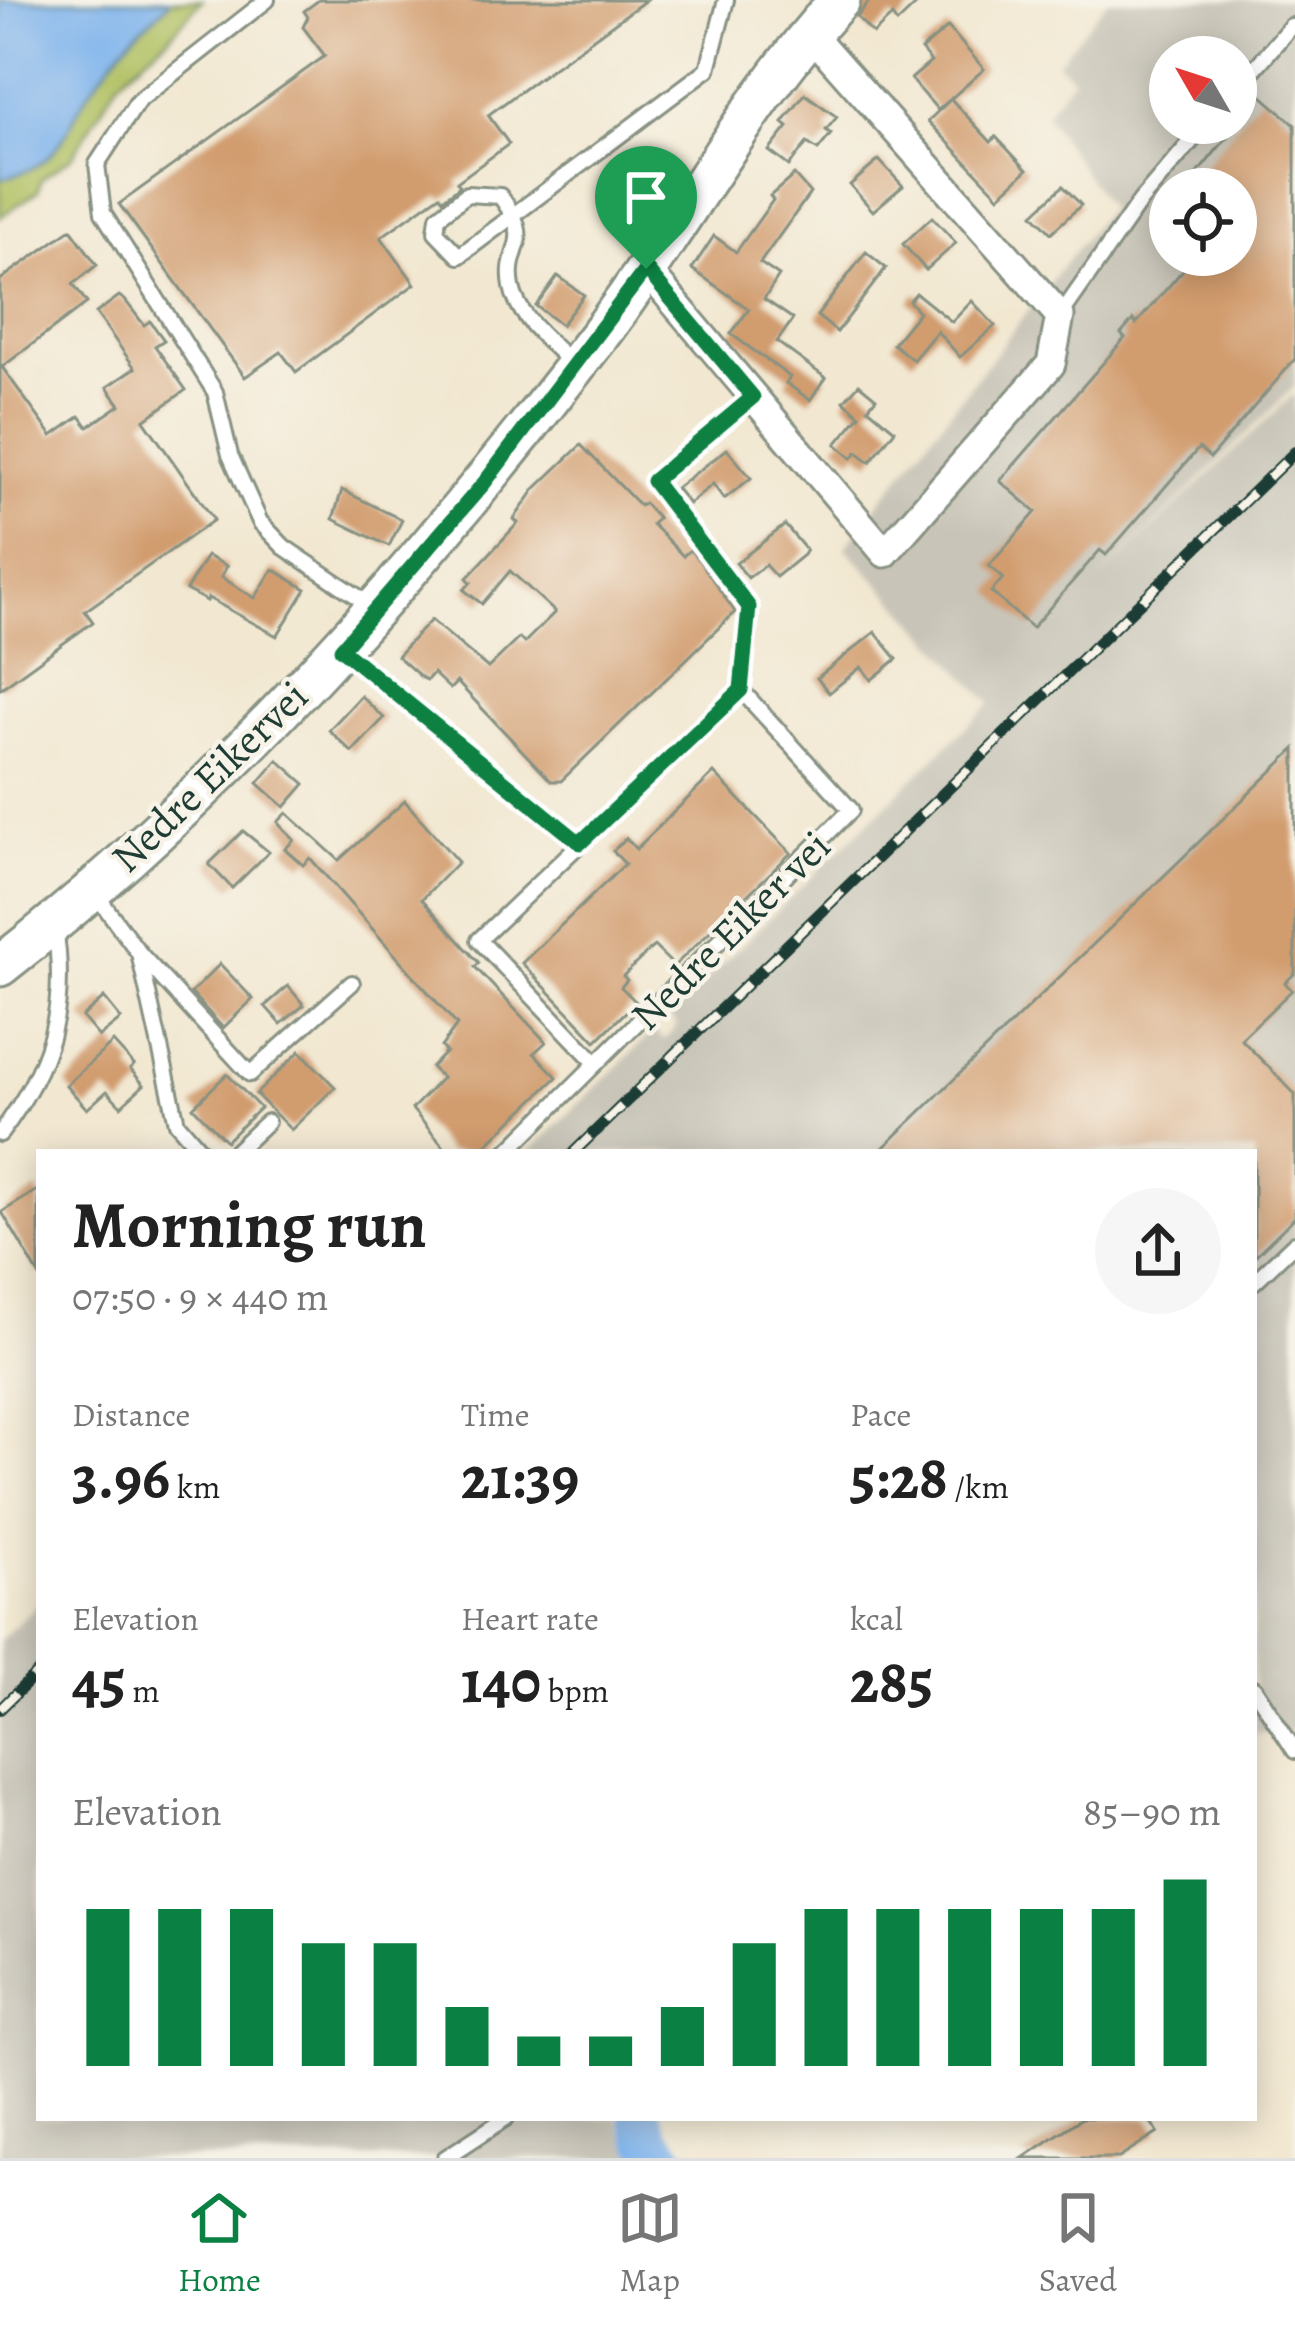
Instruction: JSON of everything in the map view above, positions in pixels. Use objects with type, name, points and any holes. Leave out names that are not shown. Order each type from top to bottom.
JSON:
[{"type":"main road","name":"Nedre Eikervei","points":[[0,966],[174,814],[377,610],[574,367],[646,269],[753,105],[839,0]]},
{"type":"street","points":[[646,269],[884,553],[1052,364],[1060,316],[809,32]]},
{"type":"lane","points":[[267,0],[138,101],[97,164],[103,213],[215,392],[230,455],[260,522],[284,548],[377,610]]},
{"type":"lane","points":[[574,367],[522,311],[511,284],[520,228],[514,214],[500,196],[467,194],[438,217],[436,232],[459,256],[514,214],[707,68],[726,0]]},
{"type":"lane","points":[[1257,65],[1291,26]]},
{"type":"lane","points":[[1060,316],[1141,200],[1189,144]]},
{"type":"lane","points":[[741,690],[749,607],[653,481],[753,397]]},
{"type":"lane","points":[[341,649],[580,843]]},
{"type":"lane","name":"Nedre Eiker vei","points":[[510,1149],[851,810],[741,690],[478,940],[596,1063]]},
{"type":"lane","points":[[92,889],[139,952],[250,1074],[352,983]]},
{"type":"lane","points":[[0,1134],[27,1098],[50,1044],[62,972],[54,922]]},
{"type":"lane","points":[[139,952],[177,1123],[199,1149]]},
{"type":"lane","points":[[238,1149],[267,1122]]},
{"type":"lane","points":[[1257,1279],[1295,1243]]},
{"type":"lane","points":[[1257,1693],[1295,1751]]},
{"type":"lane","points":[[445,2158],[501,2121]]},
{"type":"shaded area","points":[[1108,0],[1295,0],[1295,386],[1084,594],[1295,393],[1295,1732],[1257,1733],[1257,1149],[532,1149],[654,1031],[664,1040],[677,1026],[669,1016],[991,703],[845,547],[1108,208],[1045,114],[1073,78],[1057,63]]},
{"type":"shaded area","points":[[36,1606],[36,2121],[618,2121],[634,2158],[0,2158],[0,1640]]},
{"type":"green space","points":[[171,0],[202,0],[168,38],[119,80],[72,157],[41,179],[38,191],[0,217],[0,179],[30,169],[50,155],[106,68]]},
{"type":"water","points":[[0,0],[171,0],[106,68],[51,155],[31,169],[0,179]]},
{"type":"building","points":[[319,0],[646,0],[488,115],[509,144],[457,182],[460,186],[443,199],[440,195],[381,237],[415,284],[296,372],[281,352],[245,377],[119,204],[325,56],[303,27],[308,17],[304,11]]},
{"type":"building","points":[[870,0],[921,0],[897,23],[892,16],[873,34],[857,17]]},
{"type":"building","points":[[948,27],[984,69],[938,110],[911,79],[931,62],[921,50]]},
{"type":"building","points":[[805,94],[837,117],[818,150],[807,143],[789,166],[769,151]]},
{"type":"building","points":[[1261,95],[1295,125],[1295,359],[1210,458],[1199,448],[1106,555],[1100,550],[1032,628],[991,592],[1003,578],[989,566],[1036,512],[1000,481],[1125,338],[1121,334],[1133,320],[1136,324],[1178,276],[1257,276],[1257,168],[1202,168],[1221,144],[1257,144]]},
{"type":"building","points":[[951,99],[991,142],[996,137],[1027,170],[999,196],[928,121]]},
{"type":"building","points":[[879,160],[903,186],[873,211],[850,185]]},
{"type":"building","points":[[794,175],[810,193],[760,263],[779,276],[764,299],[793,319],[777,342],[826,378],[810,400],[786,383],[790,377],[731,334],[749,309],[692,269],[714,236],[736,252],[773,200],[770,196]]},
{"type":"building","points":[[1063,186],[1081,205],[1051,233],[1033,214]]},
{"type":"building","points":[[932,217],[956,243],[926,270],[903,244]]},
{"type":"building","points":[[71,229],[97,265],[73,284],[87,303],[2,367],[52,436],[80,416],[88,427],[120,405],[107,387],[135,368],[96,313],[119,296],[125,300],[144,325],[150,321],[164,340],[155,346],[186,390],[144,420],[214,520],[85,611],[93,622],[0,689],[0,280]]},
{"type":"building","points":[[866,252],[886,268],[837,332],[817,316]]},
{"type":"building","points":[[558,276],[584,295],[561,325],[536,306]]},
{"type":"building","points":[[916,293],[952,322],[972,301],[995,326],[960,357],[937,331],[913,360],[893,344],[919,312],[909,301]]},
{"type":"building","points":[[859,384],[876,398],[868,408],[895,430],[870,462],[857,452],[852,458],[836,444],[860,415],[844,401]]},
{"type":"building","points":[[581,445],[640,506],[644,503],[658,518],[652,524],[683,556],[690,550],[735,612],[561,781],[551,781],[457,682],[450,689],[433,673],[427,680],[422,678],[397,656],[431,620],[488,668],[519,638],[524,643],[555,612],[510,571],[482,604],[464,590],[471,582],[467,578],[518,523],[514,519],[535,489]]},
{"type":"building","points":[[727,449],[751,478],[724,499],[713,484],[689,504],[676,488]]},
{"type":"building","points":[[342,490],[402,520],[389,546],[333,519]]},
{"type":"building","points":[[785,525],[806,550],[803,555],[776,577],[765,565],[748,578],[736,563]]},
{"type":"building","points":[[207,556],[227,566],[221,577],[255,598],[273,569],[306,589],[277,636],[186,590]]},
{"type":"building","points":[[875,632],[897,659],[871,680],[861,667],[829,693],[817,678]]},
{"type":"building","points":[[361,696],[384,718],[352,752],[329,730]]},
{"type":"building","points":[[1295,749],[1295,973],[1285,983],[1292,990],[1241,1039],[1295,1094],[1295,1217],[1257,1254],[1257,1149],[882,1149]]},
{"type":"building","points":[[278,760],[305,784],[285,807],[258,783]]},
{"type":"building","points":[[714,773],[791,853],[674,966],[654,946],[623,976],[627,980],[621,987],[636,1002],[596,1041],[522,963],[625,864],[613,851],[626,838],[636,849]]},
{"type":"building","points":[[405,801],[458,862],[422,899],[479,963],[475,967],[546,1042],[534,1053],[557,1077],[482,1149],[445,1149],[412,1109],[442,1078],[431,1067],[446,1052],[441,1047],[457,1025],[310,858],[303,865],[285,849],[294,840],[278,822],[287,813],[339,860]]},
{"type":"building","points":[[243,831],[269,852],[232,888],[209,864]]},
{"type":"building","points":[[220,964],[253,999],[223,1028],[191,993]]},
{"type":"building","points":[[288,986],[304,1005],[281,1024],[265,1006]]},
{"type":"building","points":[[104,998],[121,1019],[99,1037],[82,1017]]},
{"type":"building","points":[[113,1042],[144,1085],[121,1106],[107,1091],[87,1109],[66,1085]]},
{"type":"building","points":[[300,1051],[335,1087],[291,1130],[256,1094]]},
{"type":"building","points":[[227,1074],[260,1108],[226,1141],[193,1107]]},
{"type":"building","points":[[36,1191],[36,1270],[2,1212]]},
{"type":"building","points":[[1078,2121],[1150,2121],[1158,2133],[1119,2158],[1023,2158]]},
{"type":"waterway","points":[[642,2121],[649,2140],[665,2158]]},
{"type":"railway","points":[[577,1149],[1295,452]]},
{"type":"railway","points":[[0,1709],[36,1674]]},
{"type":"route","points":[[646,269],[753,397],[653,481],[749,607],[741,690],[580,843],[341,649],[485,482],[646,269]]}]
